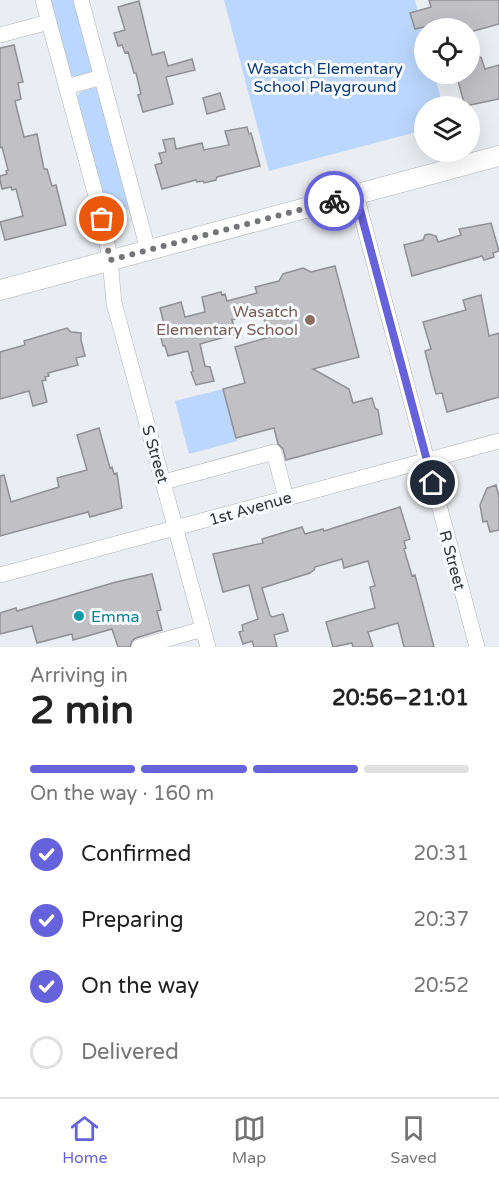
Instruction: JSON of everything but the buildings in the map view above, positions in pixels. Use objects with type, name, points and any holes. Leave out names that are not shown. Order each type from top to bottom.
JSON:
[{"type":"main road","points":[[0,290],[499,156]]},
{"type":"street","name":"S Street","points":[[43,0],[104,226],[114,303],[207,647]]},
{"type":"street","points":[[81,0],[148,250]]},
{"type":"street","points":[[0,34],[49,22]]},
{"type":"street","points":[[66,87],[102,77]]},
{"type":"street","name":"R Street","points":[[356,195],[477,647]]},
{"type":"street","name":"1st Avenue","points":[[0,575],[499,441]]},
{"type":"street","points":[[164,482],[274,452],[286,498]]},
{"type":"street","points":[[139,647],[203,629]]},
{"type":"green space","points":[[49,0],[77,0],[94,70],[77,76],[71,76],[68,72]]},
{"type":"green space","name":"Wasatch Elementary School Playground","points":[[224,0],[415,0],[419,18],[414,18],[414,84],[437,84],[440,96],[414,96],[414,133],[269,171]]},
{"type":"green space","points":[[96,87],[99,89],[131,209],[112,215],[109,215],[76,98],[80,92]]},
{"type":"green space","points":[[223,389],[237,441],[189,454],[175,401]]},
{"type":"way so far","points":[[102,219],[110,260],[334,201]]},
{"type":"place","name":"Wasatch Elementary School","points":[[310,320]]},
{"type":"place","name":"Emma","points":[[79,616]]},
{"type":"route","points":[[334,201],[356,195],[433,483]]}]
